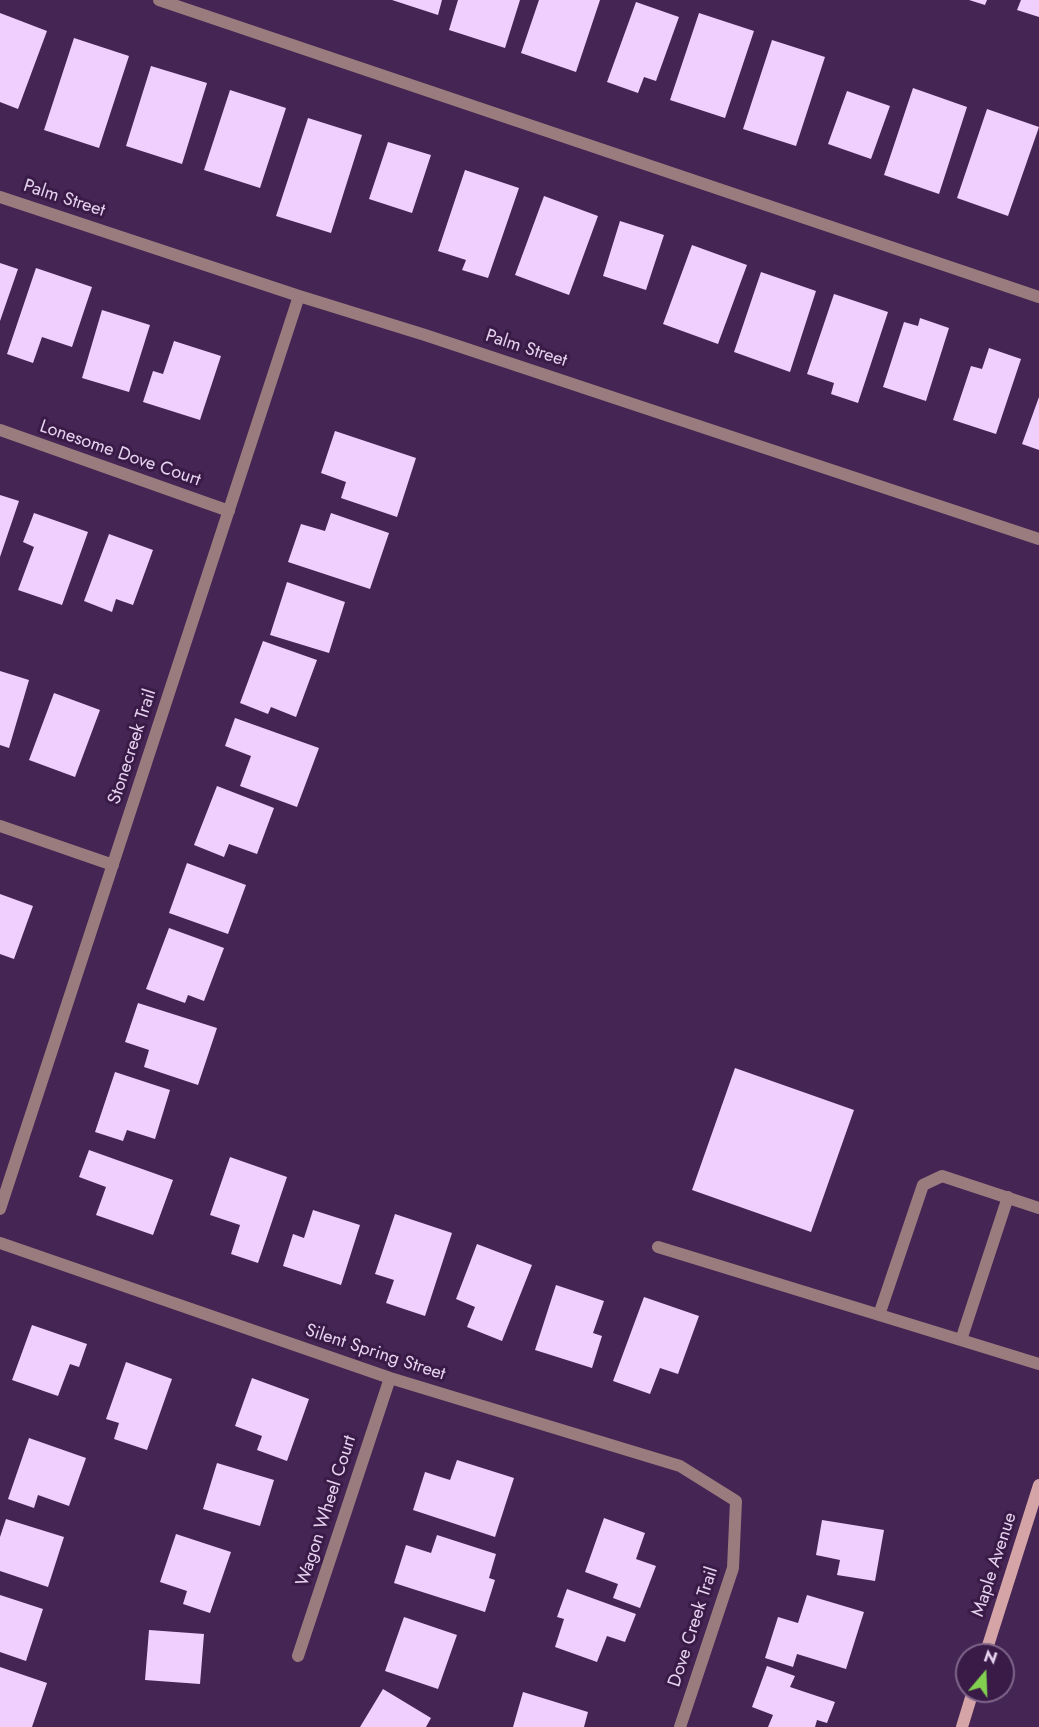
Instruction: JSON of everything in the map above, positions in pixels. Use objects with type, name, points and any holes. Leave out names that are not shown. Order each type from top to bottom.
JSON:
[{"type":"street","points":[[159,0],[1039,297]]},
{"type":"street","name":"Palm Street","points":[[0,197],[1039,539]]},
{"type":"street","name":"Stonecreek Trail","points":[[0,1209],[299,296]]},
{"type":"street","name":"Lonesome Dove Court","points":[[0,430],[229,511]]},
{"type":"street","points":[[0,826],[113,865]]},
{"type":"street","points":[[879,1315],[923,1185],[942,1176],[1039,1208]]},
{"type":"street","points":[[961,1340],[1008,1197]]},
{"type":"street","name":"Silent Spring Street","points":[[0,1243],[390,1378],[680,1466],[736,1502]]},
{"type":"street","points":[[658,1247],[1039,1364]]},
{"type":"street","name":"Wagon Wheel Court","points":[[298,1656],[390,1378]]},
{"type":"street","name":"Maple Avenue","points":[[989,1643],[1039,1485]]},
{"type":"street","name":"Dove Creek Trail","points":[[680,1727],[733,1568],[736,1502]]},
{"type":"street","points":[[962,1727],[969,1703]]},
{"type":"building","points":[[392,0],[442,0],[438,15]]},
{"type":"building","points":[[458,0],[520,0],[505,48],[449,30]]},
{"type":"building","points":[[539,0],[600,0],[576,72],[521,53]]},
{"type":"building","points":[[969,0],[987,0],[985,5]]},
{"type":"building","points":[[1021,0],[1039,0],[1039,17],[1017,10]]},
{"type":"building","points":[[636,2],[679,17],[656,81],[644,77],[638,93],[607,82]]},
{"type":"building","points":[[0,13],[47,31],[18,109],[0,102]]},
{"type":"building","points":[[699,13],[754,31],[725,118],[670,100]]},
{"type":"building","points":[[74,38],[129,56],[99,148],[44,130]]},
{"type":"building","points":[[772,40],[825,57],[796,146],[743,129]]},
{"type":"building","points":[[151,66],[207,83],[182,164],[126,146]]},
{"type":"building","points":[[913,88],[967,107],[939,194],[884,175]]},
{"type":"building","points":[[230,90],[286,108],[260,188],[204,170]]},
{"type":"building","points":[[847,91],[890,106],[871,159],[828,144]]},
{"type":"building","points":[[987,109],[1039,127],[1008,216],[957,198]]},
{"type":"building","points":[[308,118],[362,135],[331,233],[276,216]]},
{"type":"building","points":[[388,142],[431,155],[412,213],[369,199]]},
{"type":"building","points":[[465,170],[519,188],[488,278],[462,270],[466,260],[438,251]]},
{"type":"building","points":[[544,196],[598,216],[569,295],[515,275]]},
{"type":"building","points":[[620,221],[664,235],[646,290],[603,276]]},
{"type":"building","points":[[692,245],[747,265],[718,344],[663,324]]},
{"type":"building","points":[[0,263],[18,269],[0,321]]},
{"type":"building","points":[[36,268],[92,287],[72,347],[42,337],[33,363],[7,354]]},
{"type":"building","points":[[761,272],[816,291],[790,372],[734,352]]},
{"type":"building","points":[[834,294],[888,312],[858,403],[831,394],[834,383],[807,374]]},
{"type":"building","points":[[102,310],[150,325],[129,392],[82,378]]},
{"type":"building","points":[[920,318],[949,328],[926,401],[883,387],[904,322],[918,326]]},
{"type":"building","points":[[174,341],[221,356],[200,420],[143,402],[153,371],[163,374]]},
{"type":"building","points":[[989,348],[1021,359],[996,434],[953,420],[971,366],[982,369]]},
{"type":"building","points":[[1039,397],[1039,450],[1022,444]]},
{"type":"building","points":[[335,431],[416,458],[397,517],[341,498],[346,482],[321,473]]},
{"type":"building","points":[[0,495],[19,501],[0,557]]},
{"type":"building","points":[[34,513],[88,532],[62,605],[18,590],[34,547],[23,542]]},
{"type":"building","points":[[331,513],[389,533],[370,589],[288,562],[301,524],[325,531]]},
{"type":"building","points":[[109,534],[153,550],[133,605],[116,599],[112,612],[84,601]]},
{"type":"building","points":[[287,582],[345,602],[329,653],[270,635]]},
{"type":"building","points":[[263,641],[317,660],[296,717],[271,707],[268,714],[240,703]]},
{"type":"building","points":[[0,671],[29,680],[9,748],[0,745]]},
{"type":"building","points":[[54,693],[100,710],[75,777],[29,760]]},
{"type":"building","points":[[235,718],[319,748],[297,807],[240,786],[251,756],[225,746]]},
{"type":"building","points":[[217,786],[274,808],[257,854],[229,844],[224,857],[194,845]]},
{"type":"building","points":[[187,863],[246,885],[228,934],[169,913]]},
{"type":"building","points":[[0,894],[33,906],[14,959],[0,954]]},
{"type":"building","points":[[169,928],[224,948],[204,1001],[188,995],[185,1003],[146,989]]},
{"type":"building","points":[[138,1003],[217,1028],[198,1085],[144,1067],[149,1050],[125,1042]]},
{"type":"building","points":[[735,1068],[854,1110],[811,1232],[692,1190]]},
{"type":"building","points":[[115,1072],[170,1090],[155,1139],[127,1130],[123,1141],[95,1132]]},
{"type":"building","points":[[89,1150],[173,1180],[153,1235],[96,1215],[106,1187],[79,1177]]},
{"type":"building","points":[[230,1157],[287,1177],[258,1263],[231,1254],[240,1225],[210,1215]]},
{"type":"building","points":[[313,1210],[360,1225],[341,1285],[283,1266],[293,1234],[304,1238]]},
{"type":"building","points":[[395,1214],[452,1233],[425,1316],[386,1303],[394,1280],[375,1274]]},
{"type":"building","points":[[477,1244],[532,1265],[502,1341],[467,1327],[475,1307],[456,1299]]},
{"type":"building","points":[[556,1285],[604,1301],[593,1333],[602,1336],[592,1368],[535,1350]]},
{"type":"building","points":[[644,1297],[699,1316],[678,1374],[660,1368],[650,1394],[613,1381]]},
{"type":"building","points":[[32,1325],[87,1344],[79,1367],[70,1364],[58,1396],[12,1380]]},
{"type":"building","points":[[126,1362],[172,1379],[147,1450],[114,1439],[119,1423],[106,1419]]},
{"type":"building","points":[[252,1378],[309,1399],[287,1461],[257,1450],[262,1436],[235,1426]]},
{"type":"building","points":[[29,1438],[86,1458],[69,1506],[38,1495],[34,1508],[8,1499]]},
{"type":"building","points":[[457,1460],[514,1478],[495,1537],[413,1510],[425,1472],[450,1480]]},
{"type":"building","points":[[217,1463],[274,1480],[260,1526],[203,1509]]},
{"type":"building","points":[[604,1518],[645,1533],[636,1559],[656,1566],[640,1608],[613,1598],[618,1584],[585,1572]]},
{"type":"building","points":[[6,1519],[64,1537],[48,1587],[0,1571],[0,1537]]},
{"type":"building","points":[[822,1520],[884,1530],[875,1581],[837,1575],[840,1560],[816,1555]]},
{"type":"building","points":[[176,1534],[231,1552],[210,1613],[183,1604],[187,1591],[160,1582]]},
{"type":"building","points":[[437,1535],[496,1554],[489,1578],[495,1580],[485,1612],[394,1583],[406,1545],[431,1553]]},
{"type":"building","points":[[567,1589],[636,1614],[625,1642],[607,1636],[597,1662],[555,1647],[564,1619],[557,1617]]},
{"type":"building","points":[[0,1595],[43,1609],[26,1661],[0,1652]]},
{"type":"building","points":[[807,1595],[864,1612],[846,1669],[797,1654],[793,1667],[765,1658],[778,1617],[798,1623]]},
{"type":"building","points":[[404,1617],[457,1635],[438,1689],[385,1671]]},
{"type":"building","points":[[149,1630],[204,1634],[200,1684],[145,1680]]},
{"type":"building","points":[[767,1666],[795,1676],[790,1687],[835,1702],[827,1723],[817,1720],[815,1727],[768,1727],[773,1715],[752,1707]]},
{"type":"building","points":[[0,1667],[47,1683],[32,1727],[0,1727]]},
{"type":"building","points":[[383,1689],[431,1718],[426,1727],[360,1727]]},
{"type":"building","points":[[523,1692],[588,1712],[584,1727],[513,1727]]}]
